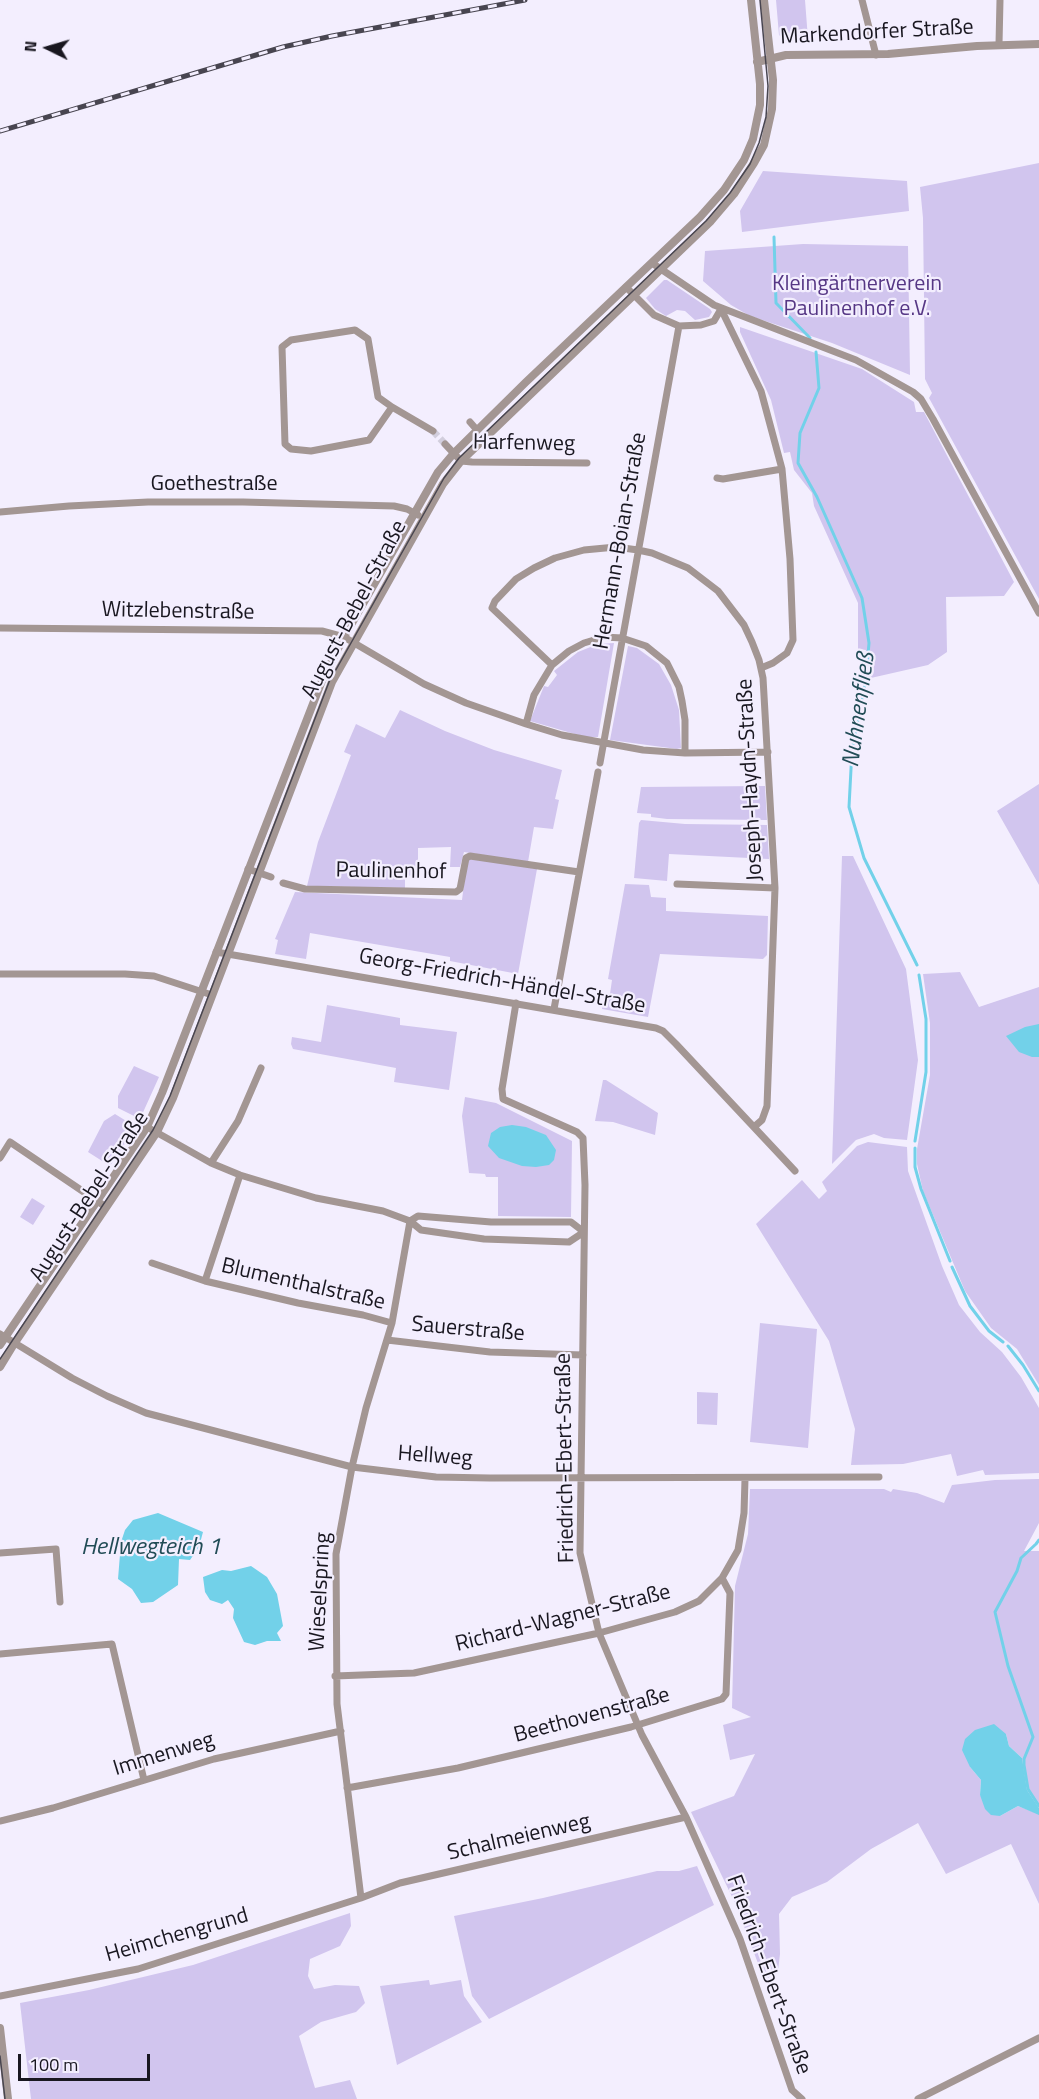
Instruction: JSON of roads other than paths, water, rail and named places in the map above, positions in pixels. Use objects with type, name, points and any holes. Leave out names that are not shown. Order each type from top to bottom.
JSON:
[{"type":"street","name":"August-Bebel-Straße","points":[[0,1367],[157,1132],[173,1098],[332,682],[443,484],[461,460],[629,291],[652,263],[700,217],[724,190],[744,160],[753,139],[760,105],[751,0]]},
{"type":"street","name":"August-Bebel-Straße","points":[[1,1339],[147,1127],[323,678],[438,472],[477,430],[629,291],[659,270],[711,221],[734,194],[759,154],[767,135],[772,109],[771,57],[764,0]]},
{"type":"street","points":[[861,0],[876,55]]},
{"type":"street","name":"Markendorfer Straße","points":[[999,44],[1000,0]]},
{"type":"street","name":"Markendorfer Straße","points":[[757,62],[786,55],[876,55],[999,44],[1039,44]]},
{"type":"street","points":[[652,263],[659,270],[721,309],[856,360],[905,387],[921,399],[1039,613]]},
{"type":"street","points":[[629,291],[654,315],[679,326],[701,325],[714,321],[721,309]]},
{"type":"street","name":"Joseph-Haydn-Straße","points":[[721,309],[761,392],[782,470],[790,559],[792,640],[787,653],[761,668],[775,888],[768,1106],[762,1120],[754,1127]]},
{"type":"street","name":"Hermann-Boian-Straße","points":[[600,763],[679,326]]},
{"type":"street","points":[[392,407],[369,440],[311,450],[291,449],[285,444],[282,347],[291,340],[356,330],[368,339],[378,397],[433,431]]},
{"type":"street","points":[[470,422],[477,430]]},
{"type":"street","points":[[445,444],[461,460]]},
{"type":"street","name":"Harfenweg","points":[[461,460],[480,463],[587,463]]},
{"type":"street","points":[[717,478],[782,470]]},
{"type":"street","name":"Goethestraße","points":[[0,512],[160,502],[394,506],[407,509],[424,519]]},
{"type":"street","points":[[552,665],[492,608],[495,600],[516,579],[555,558],[584,550],[616,547],[652,553],[688,568],[718,591],[744,625],[761,668]]},
{"type":"street","name":"Witzlebenstraße","points":[[0,628],[322,631],[344,637],[424,684],[466,703],[526,724],[603,744],[685,753],[768,752]]},
{"type":"street","points":[[526,724],[534,695],[552,665],[569,651],[584,643],[604,637],[622,638],[646,646],[667,663],[679,687],[682,701],[685,720],[685,753]]},
{"type":"street","points":[[554,1009],[598,772]]},
{"type":"street","name":"Paulinenhof","points":[[283,883],[305,889],[456,892],[460,889],[466,858],[470,856],[579,872]]},
{"type":"street","points":[[248,869],[271,878]]},
{"type":"street","points":[[677,884],[775,888]]},
{"type":"street","name":"Georg-Friedrich-Händel-Straße","points":[[216,952],[648,1025],[663,1031],[795,1171]]},
{"type":"street","points":[[0,974],[135,974],[154,976],[212,995]]},
{"type":"street","name":"Friedrich-Ebert-Straße","points":[[516,1002],[502,1089],[503,1099],[577,1132],[583,1138],[580,1553],[599,1633],[638,1724],[686,1817],[740,1939],[792,2090],[802,2099]]},
{"type":"street","points":[[211,1163],[238,1121],[261,1068]]},
{"type":"street","points":[[147,1127],[211,1163],[240,1175],[316,1198],[375,1209],[410,1221],[421,1230],[496,1239],[569,1242],[584,1232],[571,1222],[491,1222],[418,1216],[410,1221]]},
{"type":"street","points":[[0,1158],[10,1142],[106,1207]]},
{"type":"street","name":"Blumenthalstraße","points":[[206,1281],[240,1175]]},
{"type":"street","name":"Wieselspring","points":[[361,1898],[335,1676],[336,1554],[352,1467],[366,1408],[392,1323],[410,1221]]},
{"type":"street","name":"Blumenthalstraße","points":[[152,1263],[206,1281],[392,1323]]},
{"type":"street","name":"Hellweg","points":[[1,1339],[14,1344],[95,1390],[146,1413],[352,1467],[443,1477],[745,1479],[879,1477]]},
{"type":"street","name":"Sauerstraße","points":[[387,1340],[490,1352],[583,1355]]},
{"type":"street","name":"Richard-Wagner-Straße","points":[[335,1676],[414,1673],[599,1633],[675,1612],[699,1601],[722,1578],[738,1550],[744,1513],[745,1479]]},
{"type":"street","points":[[0,1553],[56,1550],[60,1602]]},
{"type":"street","name":"Beethovenstraße","points":[[347,1788],[458,1768],[631,1727],[722,1699],[726,1694],[730,1593],[722,1578]]},
{"type":"street","points":[[0,1654],[112,1644],[144,1780]]},
{"type":"street","name":"Immenweg","points":[[0,1821],[53,1808],[224,1756],[340,1731]]},
{"type":"street","name":"Schalmeienweg","points":[[361,1898],[400,1883],[686,1817]]},
{"type":"street","name":"Heimchengrund","points":[[0,1996],[138,1970],[361,1898]]},
{"type":"street","points":[[0,2028],[9,2099]]},
{"type":"street","points":[[918,2099],[1039,2038]]},
{"type":"water","points":[[1039,1024],[1039,1057],[1019,1052],[1006,1036],[1025,1027]]},
{"type":"water","points":[[512,1125],[526,1127],[546,1135],[556,1150],[554,1160],[549,1165],[536,1167],[522,1166],[499,1158],[488,1146],[491,1133],[500,1127]]},
{"type":"water","name":"Hellwegteich 1","points":[[158,1513],[203,1532],[199,1547],[190,1560],[179,1559],[178,1585],[153,1602],[141,1603],[132,1589],[118,1579],[121,1542],[125,1530],[133,1520]]},
{"type":"water","points":[[251,1566],[267,1577],[277,1594],[283,1626],[277,1633],[281,1641],[267,1641],[255,1645],[244,1642],[233,1618],[234,1609],[228,1600],[222,1604],[210,1600],[205,1592],[203,1577],[222,1570],[231,1571]]},
{"type":"water","points":[[994,1724],[1006,1734],[1009,1746],[1022,1758],[1027,1790],[1039,1808],[1039,1815],[1018,1806],[1000,1816],[991,1815],[985,1809],[980,1795],[981,1780],[970,1767],[962,1750],[965,1739],[975,1730]]},
{"type":"waterway","name":"Nuhnenfließ","points":[[774,237],[776,303],[810,338]]},
{"type":"waterway","name":"Nuhnenfließ","points":[[816,352],[819,388],[800,433],[798,463],[817,497],[862,598],[869,643],[866,679],[852,750],[849,807],[864,858],[917,965]]},
{"type":"waterway","name":"Nuhnenfließ","points":[[915,1141],[926,1072],[926,1019],[919,975]]},
{"type":"waterway","name":"Nuhnenfließ","points":[[915,1148],[915,1167],[921,1189],[950,1261]]},
{"type":"waterway","name":"Nuhnenfließ","points":[[952,1267],[970,1306],[989,1331],[1003,1342]]},
{"type":"waterway","name":"Nuhnenfließ","points":[[1008,1346],[1039,1391]]},
{"type":"waterway","name":"Nuhnenfließ","points":[[1039,1540],[1021,1558],[1017,1571],[995,1612],[1008,1666],[1033,1737],[1024,1759],[1024,1765],[1028,1789],[1039,1806]]},
{"type":"tunnel","points":[[433,431],[445,444]]},
{"type":"tram line","points":[[0,1359],[153,1130],[170,1096],[329,682],[444,478],[459,458],[706,221],[730,193],[750,164],[766,117],[768,86],[760,0]]},
{"type":"tram line","points":[[0,2056],[5,2099]]},
{"type":"railway","points":[[0,131],[283,47],[525,0]]},
{"type":"park label","name":"Kleingärtnerverein Paulinenhof e.V.","points":[[857,298]]}]
